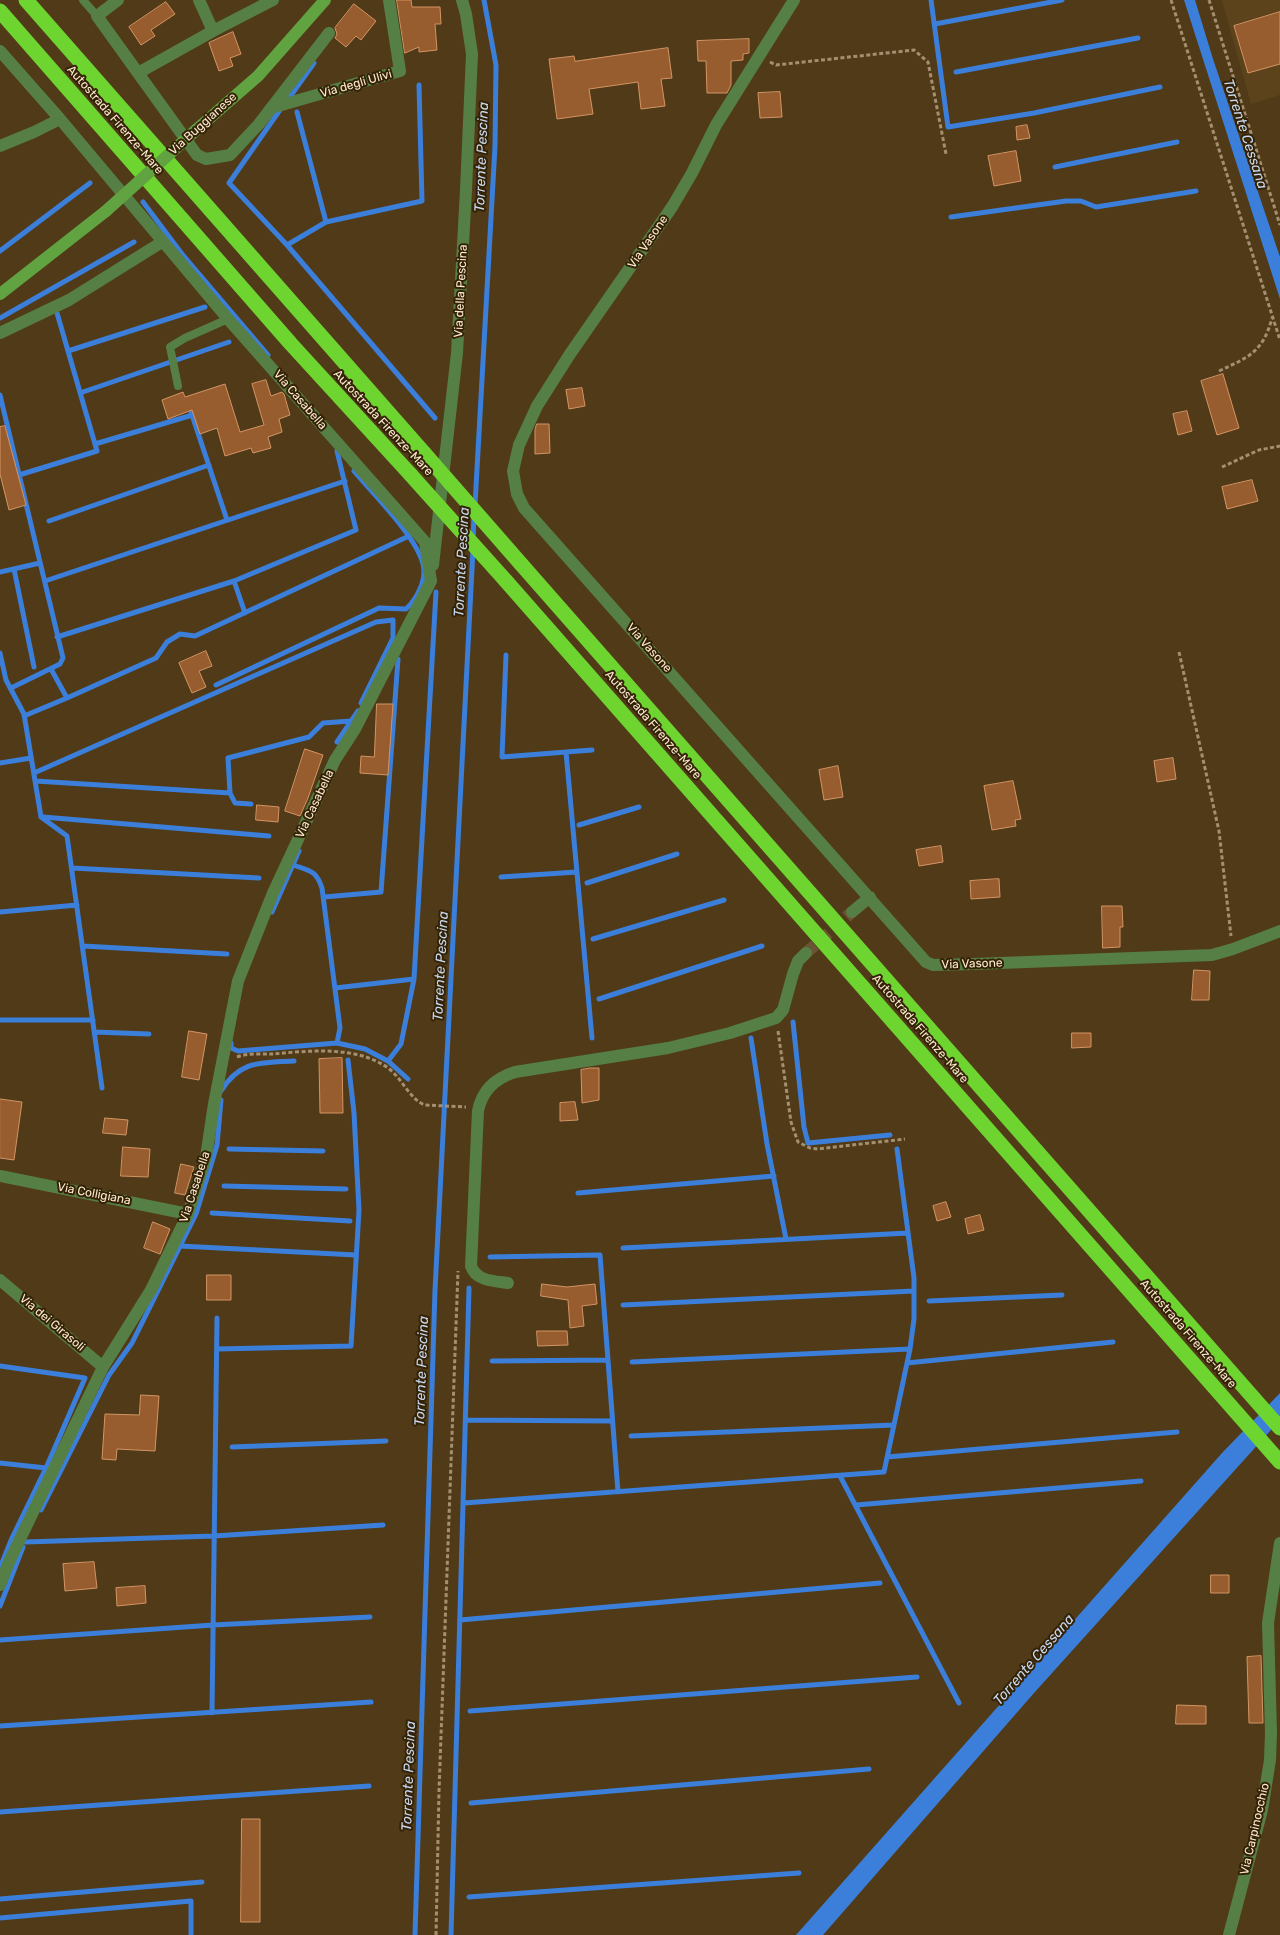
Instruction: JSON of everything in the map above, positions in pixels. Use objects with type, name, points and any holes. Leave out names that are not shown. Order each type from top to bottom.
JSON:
[{"type":"highway","name":"Autostrada Firenze-Mare","points":[[26,0],[1280,1428]]},
{"type":"highway","name":"Autostrada Firenze-Mare","points":[[0,11],[291,344],[506,580],[1280,1462]]},
{"type":"main road","name":"Via Buggianese","points":[[0,294],[106,211],[258,76],[325,0]]},
{"type":"street","points":[[118,0],[97,16],[197,155],[206,158],[230,154],[272,108],[329,32]]},
{"type":"street","points":[[199,0],[212,31]]},
{"type":"street","points":[[138,73],[212,31],[273,0]]},
{"type":"street","name":"Via degli Ulivi","points":[[272,108],[400,71],[389,0]]},
{"type":"street","name":"Via della Pescina","points":[[431,582],[458,334],[472,54],[462,0]]},
{"type":"street","name":"Via Vasone","points":[[794,0],[716,125],[672,208],[570,354],[537,406],[519,445],[513,471],[514,484],[524,508],[926,962],[933,965],[1204,955],[1233,949],[1280,931]]},
{"type":"street","name":"Via Casabella","points":[[0,51],[60,119],[228,319],[425,542],[431,582],[355,729],[335,760],[273,893],[238,981],[206,1157],[188,1214],[151,1290],[103,1367],[9,1562],[0,1585]]},
{"type":"street","points":[[0,146],[60,119]]},
{"type":"street","points":[[0,333],[69,300],[162,242]]},
{"type":"street","points":[[852,912],[870,897]]},
{"type":"street","points":[[508,1283],[480,1277],[475,1274],[471,1266],[478,1111],[481,1099],[491,1084],[498,1078],[515,1072],[668,1048],[730,1033],[776,1018],[783,1010],[792,974],[798,961],[806,953]]},
{"type":"street","name":"Via Colligiana","points":[[0,1176],[188,1214]]},
{"type":"street","name":"Via dei Girasoli","points":[[0,1280],[103,1367]]},
{"type":"street","name":"Via Carpinocchio","points":[[1229,1935],[1262,1810],[1270,1760],[1268,1623],[1280,1543]]},
{"type":"lane","points":[[84,0],[97,16]]},
{"type":"lane","points":[[178,386],[170,347],[185,338],[228,319]]},
{"type":"path","points":[[1171,0],[1280,340]]},
{"type":"path","points":[[1209,0],[1280,225]]},
{"type":"path","points":[[758,57],[776,65],[914,50],[928,62],[946,154]]},
{"type":"path","points":[[1219,371],[1250,357],[1267,335],[1272,318]]},
{"type":"path","points":[[1222,467],[1259,450],[1280,446]]},
{"type":"path","points":[[1179,652],[1219,831],[1233,949]]},
{"type":"path","points":[[776,1018],[792,1129],[798,1142],[810,1148],[818,1149],[905,1139]]},
{"type":"path","points":[[222,1063],[240,1056],[293,1052],[338,1052],[358,1055],[375,1060],[398,1075],[418,1103],[463,1107]]},
{"type":"path","points":[[469,1112],[470,1107]]},
{"type":"path","points":[[436,1935],[458,1262]]},
{"type":"shaded area","points":[[1222,0],[1280,0],[1280,95],[1251,104]]},
{"type":"water","points":[[1184,0],[1195,0],[1280,257],[1280,299]]},
{"type":"water","points":[[1280,1393],[1280,1420],[1034,1693],[823,1935],[796,1935],[1222,1453]]},
{"type":"building","points":[[397,0],[411,0],[412,7],[440,7],[441,24],[435,24],[437,50],[419,52],[419,47],[405,53]]},
{"type":"building","points":[[166,2],[175,14],[151,30],[155,36],[141,45],[129,27]]},
{"type":"building","points":[[354,4],[376,21],[361,40],[356,36],[346,47],[335,38],[337,34],[335,28]]},
{"type":"building","points":[[1280,12],[1280,64],[1248,73],[1234,26]]},
{"type":"building","points":[[233,32],[241,54],[230,58],[233,66],[219,71],[209,43]]},
{"type":"building","points":[[749,39],[749,53],[743,54],[743,60],[731,61],[731,85],[727,93],[707,93],[706,61],[698,61],[697,41]]},
{"type":"building","points":[[668,48],[672,78],[661,79],[665,106],[641,109],[638,82],[589,89],[593,114],[557,119],[549,59],[574,56],[575,61]]},
{"type":"building","points":[[780,92],[782,117],[760,118],[758,93]]},
{"type":"building","points":[[1027,125],[1030,138],[1017,140],[1016,127]]},
{"type":"building","points":[[1016,151],[1021,181],[994,186],[988,156]]},
{"type":"building","points":[[1223,374],[1239,428],[1217,435],[1201,381]]},
{"type":"building","points":[[266,380],[271,396],[282,392],[284,394],[290,415],[279,419],[282,432],[268,437],[271,448],[253,453],[251,448],[225,456],[217,428],[200,434],[192,410],[168,419],[162,400],[183,392],[185,397],[225,384],[240,432],[264,425],[252,384]]},
{"type":"building","points":[[582,388],[585,406],[569,409],[566,390]]},
{"type":"building","points":[[1187,411],[1192,431],[1178,435],[1173,414]]},
{"type":"building","points":[[537,424],[549,424],[550,453],[535,454],[535,430]]},
{"type":"building","points":[[5,426],[26,505],[9,510],[0,474],[0,427]]},
{"type":"building","points":[[1252,480],[1258,501],[1227,509],[1222,487]]},
{"type":"building","points":[[206,651],[212,666],[199,671],[206,687],[192,693],[179,663]]},
{"type":"building","points":[[377,704],[393,704],[388,775],[360,773],[361,756],[374,757]]},
{"type":"building","points":[[305,749],[323,755],[300,816],[285,811]]},
{"type":"building","points":[[1173,758],[1176,779],[1157,782],[1154,761]]},
{"type":"building","points":[[838,766],[843,797],[824,800],[819,770]]},
{"type":"building","points":[[1013,781],[1021,819],[1015,820],[1016,826],[992,830],[984,786]]},
{"type":"building","points":[[257,805],[279,807],[278,822],[256,820]]},
{"type":"building","points":[[941,846],[943,862],[919,866],[916,850]]},
{"type":"building","points":[[999,879],[1000,897],[971,899],[970,881]]},
{"type":"building","points":[[1102,906],[1122,906],[1123,927],[1120,927],[1120,947],[1103,948]]},
{"type":"building","points":[[1194,970],[1210,971],[1209,1000],[1192,1000]]},
{"type":"building","points":[[189,1031],[207,1034],[199,1080],[182,1077]]},
{"type":"building","points":[[1072,1033],[1091,1033],[1091,1047],[1072,1048]]},
{"type":"building","points":[[342,1058],[343,1113],[320,1113],[319,1059]]},
{"type":"building","points":[[599,1068],[599,1100],[582,1103],[581,1070]]},
{"type":"building","points":[[0,1099],[22,1102],[14,1160],[0,1158]]},
{"type":"building","points":[[575,1102],[578,1120],[560,1121],[560,1103]]},
{"type":"building","points":[[105,1118],[128,1120],[126,1135],[103,1133]]},
{"type":"building","points":[[123,1147],[150,1149],[148,1177],[121,1176]]},
{"type":"building","points":[[181,1164],[194,1167],[185,1195],[175,1193]]},
{"type":"building","points":[[946,1202],[951,1217],[937,1221],[933,1206]]},
{"type":"building","points":[[980,1215],[984,1230],[968,1234],[965,1219]]},
{"type":"building","points":[[153,1222],[170,1229],[160,1254],[144,1248]]},
{"type":"building","points":[[207,1275],[231,1275],[231,1300],[207,1300]]},
{"type":"building","points":[[542,1284],[567,1287],[595,1284],[597,1304],[582,1306],[584,1326],[570,1328],[568,1300],[541,1296]]},
{"type":"building","points":[[537,1331],[567,1331],[568,1345],[538,1346]]},
{"type":"building","points":[[141,1395],[159,1396],[155,1451],[117,1449],[116,1460],[102,1459],[105,1414],[139,1415]]},
{"type":"building","points":[[94,1562],[97,1588],[65,1591],[63,1564]]},
{"type":"building","points":[[1211,1575],[1229,1575],[1229,1593],[1211,1593]]},
{"type":"building","points":[[145,1586],[146,1603],[117,1606],[116,1588]]},
{"type":"building","points":[[1261,1656],[1263,1723],[1249,1723],[1247,1657]]},
{"type":"building","points":[[1177,1705],[1206,1706],[1206,1724],[1176,1724]]},
{"type":"building","points":[[242,1819],[260,1819],[260,1922],[241,1922]]},
{"type":"waterway","name":"Torrente Pescina","points":[[475,505],[495,146],[496,65],[484,0]]},
{"type":"waterway","points":[[931,0],[948,127],[1034,113],[1160,87]]},
{"type":"waterway","points":[[935,24],[1062,0]]},
{"type":"waterway","points":[[956,72],[1138,38]]},
{"type":"waterway","points":[[287,101],[314,63]]},
{"type":"waterway","points":[[287,245],[326,222],[422,201],[419,85]]},
{"type":"waterway","points":[[282,107],[229,183],[287,245],[435,418]]},
{"type":"waterway","points":[[297,112],[326,222]]},
{"type":"waterway","points":[[1055,167],[1177,142]]},
{"type":"waterway","points":[[0,251],[90,183]]},
{"type":"waterway","points":[[951,217],[1066,201],[1081,201],[1096,207],[1196,191]]},
{"type":"waterway","points":[[143,202],[182,254],[268,355]]},
{"type":"waterway","points":[[0,318],[134,242]]},
{"type":"waterway","points":[[68,351],[205,307]]},
{"type":"waterway","points":[[19,475],[97,451],[57,313]]},
{"type":"waterway","points":[[80,393],[229,342]]},
{"type":"waterway","points":[[0,395],[63,658],[60,664],[11,688]]},
{"type":"waterway","points":[[191,412],[227,520]]},
{"type":"waterway","points":[[95,444],[189,416]]},
{"type":"waterway","points":[[57,637],[234,581],[356,530],[337,451]]},
{"type":"waterway","points":[[49,521],[209,465]]},
{"type":"waterway","points":[[216,685],[379,608],[406,609],[414,600],[424,576],[423,564],[419,553],[403,528],[354,471]]},
{"type":"waterway","points":[[45,581],[345,481]]},
{"type":"waterway","name":"Torrente Pescina","points":[[473,540],[474,516]]},
{"type":"waterway","points":[[67,698],[156,658],[167,642],[180,634],[195,636],[409,536]]},
{"type":"waterway","name":"Torrente Pescina","points":[[415,1935],[435,1290],[473,549]]},
{"type":"waterway","points":[[0,572],[40,563]]},
{"type":"waterway","points":[[14,569],[34,667]]},
{"type":"waterway","points":[[234,581],[245,613]]},
{"type":"waterway","points":[[388,1061],[401,1044],[414,979],[436,592]]},
{"type":"waterway","points":[[34,773],[376,622],[393,620],[393,638],[361,703]]},
{"type":"waterway","points":[[0,653],[6,680],[24,714],[41,817],[67,836],[102,1088]]},
{"type":"waterway","points":[[506,655],[502,757],[592,750]]},
{"type":"waterway","points":[[324,897],[381,892],[398,659]]},
{"type":"waterway","points":[[24,716],[67,698],[51,669]]},
{"type":"waterway","points":[[337,742],[358,711]]},
{"type":"waterway","points":[[251,804],[235,803],[230,793],[228,758],[309,737],[323,723],[351,721]]},
{"type":"waterway","points":[[566,752],[592,1038]]},
{"type":"waterway","points":[[0,763],[31,758]]},
{"type":"waterway","points":[[35,781],[230,793]]},
{"type":"waterway","points":[[579,825],[639,807]]},
{"type":"waterway","points":[[43,817],[269,836]]},
{"type":"waterway","points":[[272,912],[299,851]]},
{"type":"waterway","points":[[587,883],[677,854]]},
{"type":"waterway","points":[[293,865],[315,874],[322,888],[340,1028],[337,1043]]},
{"type":"waterway","points":[[72,868],[259,878]]},
{"type":"waterway","points":[[501,877],[577,872]]},
{"type":"waterway","points":[[593,939],[724,900]]},
{"type":"waterway","points":[[0,912],[77,905]]},
{"type":"waterway","points":[[83,946],[227,954]]},
{"type":"waterway","points":[[599,999],[762,946]]},
{"type":"waterway","points":[[335,988],[414,979]]},
{"type":"waterway","points":[[0,1020],[93,1020]]},
{"type":"waterway","points":[[793,1022],[804,1127],[808,1143],[890,1135]]},
{"type":"waterway","points":[[94,1032],[149,1034]]},
{"type":"waterway","points":[[751,1038],[767,1144],[786,1239]]},
{"type":"waterway","points":[[231,1043],[231,1048],[238,1051],[337,1043],[365,1049],[388,1061],[408,1079]]},
{"type":"waterway","points":[[217,1349],[351,1346],[359,1210],[354,1113],[348,1060]]},
{"type":"waterway","points":[[221,1091],[228,1081],[244,1068],[261,1063],[294,1061]]},
{"type":"waterway","points":[[41,1510],[109,1375],[132,1343],[196,1214],[217,1145],[221,1100]]},
{"type":"waterway","points":[[229,1149],[323,1151]]},
{"type":"waterway","points":[[464,1503],[884,1472],[910,1349],[914,1319],[914,1278],[897,1149]]},
{"type":"waterway","points":[[578,1193],[774,1176]]},
{"type":"waterway","points":[[224,1186],[346,1189]]},
{"type":"waterway","points":[[212,1213],[350,1221]]},
{"type":"waterway","points":[[623,1248],[908,1233]]},
{"type":"waterway","points":[[180,1246],[356,1255]]},
{"type":"waterway","points":[[490,1257],[600,1255],[618,1492]]},
{"type":"waterway","points":[[451,1935],[469,1288]]},
{"type":"waterway","points":[[623,1305],[914,1291]]},
{"type":"waterway","points":[[929,1301],[1062,1295]]},
{"type":"waterway","points":[[212,1713],[217,1318]]},
{"type":"waterway","points":[[907,1363],[1113,1342]]},
{"type":"waterway","points":[[632,1362],[910,1349]]},
{"type":"waterway","points":[[492,1361],[608,1360]]},
{"type":"waterway","points":[[0,1366],[85,1378],[0,1568]]},
{"type":"waterway","points":[[466,1420],[611,1421]]},
{"type":"waterway","points":[[631,1436],[894,1425]]},
{"type":"waterway","points":[[887,1457],[1177,1432]]},
{"type":"waterway","points":[[232,1447],[386,1441]]},
{"type":"waterway","points":[[0,1463],[46,1468]]},
{"type":"waterway","points":[[840,1476],[959,1703]]},
{"type":"waterway","points":[[856,1505],[1141,1481]]},
{"type":"waterway","points":[[25,1542],[214,1536],[383,1525]]},
{"type":"waterway","points":[[0,1606],[23,1547]]},
{"type":"waterway","points":[[460,1620],[880,1583]]},
{"type":"waterway","points":[[0,1640],[213,1625],[370,1617]]},
{"type":"waterway","points":[[470,1711],[917,1677]]},
{"type":"waterway","points":[[0,1726],[371,1702]]},
{"type":"waterway","points":[[471,1803],[869,1769]]},
{"type":"waterway","points":[[0,1812],[369,1786]]},
{"type":"waterway","points":[[469,1897],[799,1873]]},
{"type":"waterway","points":[[0,1899],[202,1882]]},
{"type":"waterway","points":[[0,1918],[191,1901],[191,1935]]},
{"type":"tunnel","points":[[806,953],[852,912]]},
{"type":"water label","name":"Torrente Cessana","points":[[1245,134]]},
{"type":"water label","name":"Torrente Cessana","points":[[1034,1660]]}]
